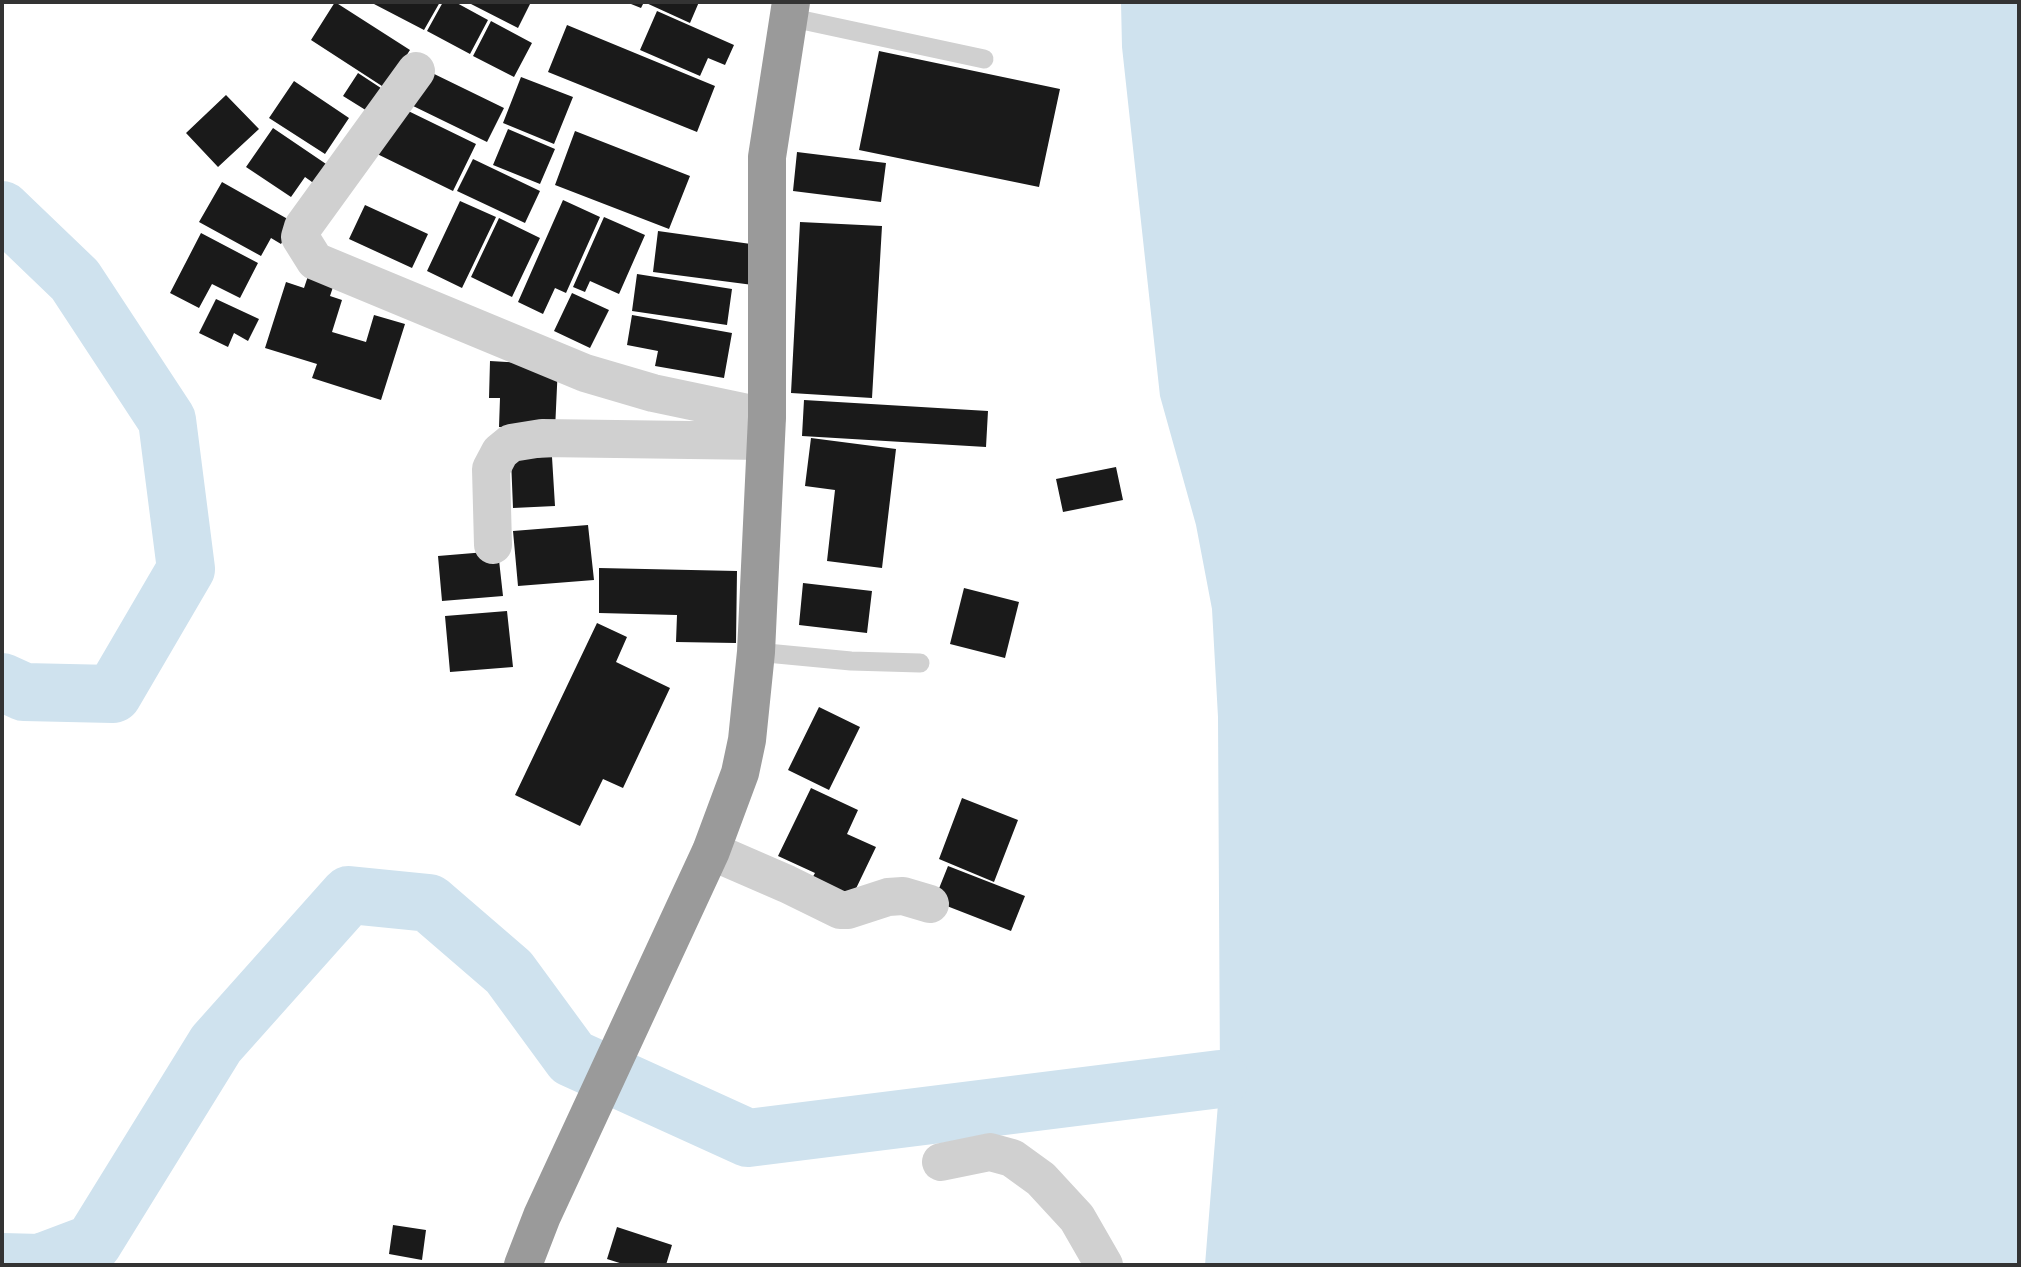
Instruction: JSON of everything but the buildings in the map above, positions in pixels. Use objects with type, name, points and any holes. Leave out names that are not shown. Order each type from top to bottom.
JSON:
[{"type":"highway","points":[[523,1265],[542,1216],[711,851],[740,773],[747,740],[756,652],[765,429],[767,157],[789,9]]},
{"type":"street","points":[[416,71],[303,227],[300,237],[315,261],[584,373],[765,429]]},
{"type":"street","points":[[493,545],[491,469],[500,452],[511,443],[542,438],[765,429]]},
{"type":"street","points":[[711,851],[840,910],[857,908],[888,897],[903,896],[930,904]]},
{"type":"street","points":[[941,1161],[990,1152],[1012,1158],[1041,1179],[1077,1217],[1104,1265]]},
{"type":"lane","points":[[789,9],[984,59]]},
{"type":"lane","points":[[756,652],[850,661],[920,663]]},
{"type":"water","points":[[1121,2],[2019,2],[2019,1265],[1205,1265],[1220,1079],[1218,717],[1212,609],[1196,525],[1160,396],[1122,47]]},
{"type":"waterway","points":[[2,210],[75,280],[167,420],[186,569],[113,694],[24,692],[2,682]]},
{"type":"waterway","points":[[2,1262],[40,1263],[93,1243],[216,1044],[349,895],[429,903],[509,972],[572,1058],[748,1138],[1220,1079]]}]
